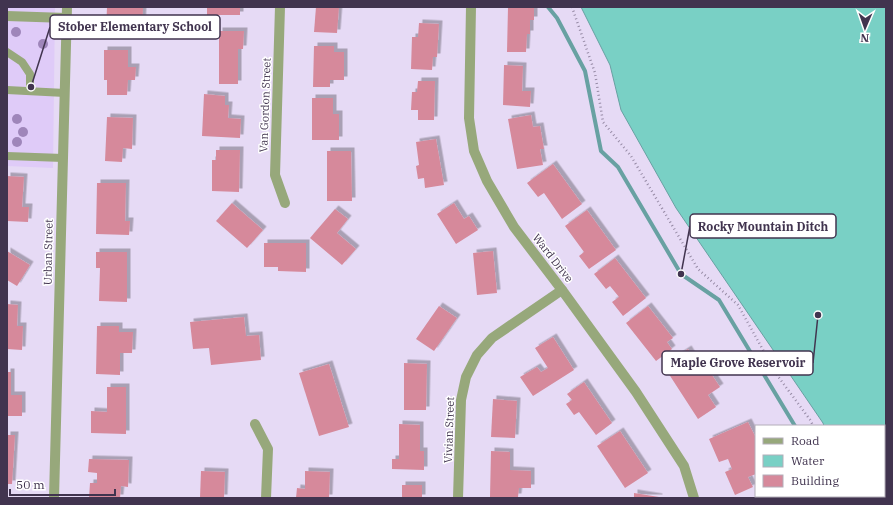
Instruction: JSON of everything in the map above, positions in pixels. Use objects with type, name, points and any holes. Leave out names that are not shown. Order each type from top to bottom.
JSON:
[{"type":"street","name":"Urban Street","points":[[54,498],[67,7]]},
{"type":"street","name":"Van Gordon Street","points":[[280,7],[275,175],[285,203]]},
{"type":"street","name":"Ward Drive","points":[[471,7],[468,118],[474,151],[487,181],[514,227],[636,392],[684,466],[694,498]]},
{"type":"street","points":[[7,16],[66,18]]},
{"type":"street","name":"Vivian Street","points":[[458,498],[461,400],[466,377],[477,355],[492,338],[562,290]]},
{"type":"street","points":[[255,424],[268,449],[266,498]]},
{"type":"lane","points":[[7,52],[22,62],[30,74],[30,91]]},
{"type":"lane","points":[[7,90],[64,93]]},
{"type":"lane","points":[[7,156],[63,158]]},
{"type":"path","points":[[572,7],[594,73],[603,122],[631,156],[698,269],[738,305],[777,375],[813,425]]},
{"type":"shaded area","points":[[7,7],[55,7],[53,168],[7,166]]},
{"type":"water","points":[[581,7],[886,7],[886,498],[829,498],[885,497],[885,425],[824,425],[676,208],[621,110],[610,65]]},
{"type":"building","points":[[107,7],[143,8],[142,31],[106,30]]},
{"type":"building","points":[[207,7],[240,7],[240,15],[207,15]]},
{"type":"building","points":[[316,7],[339,7],[337,33],[314,32]]},
{"type":"building","points":[[508,7],[534,7],[534,20],[530,20],[530,34],[527,34],[526,52],[507,52]]},
{"type":"building","points":[[419,23],[439,24],[437,57],[433,57],[432,70],[411,69],[412,37],[418,37]]},
{"type":"building","points":[[219,31],[244,31],[243,49],[238,49],[238,84],[219,84]]},
{"type":"building","points":[[314,46],[334,46],[334,52],[344,52],[344,80],[330,80],[330,87],[313,87]]},
{"type":"building","points":[[104,50],[128,50],[128,67],[136,67],[135,80],[128,80],[127,95],[107,95],[107,80],[104,80]]},
{"type":"building","points":[[504,65],[523,66],[522,91],[531,91],[530,107],[503,105]]},
{"type":"building","points":[[418,81],[435,81],[434,120],[418,120],[418,110],[411,110],[412,92],[417,92]]},
{"type":"building","points":[[204,94],[225,96],[225,105],[229,105],[228,118],[241,119],[240,138],[202,136]]},
{"type":"building","points":[[312,98],[333,98],[333,114],[339,114],[339,140],[312,140]]},
{"type":"building","points":[[531,115],[533,127],[540,126],[544,149],[540,149],[543,165],[517,169],[508,119]]},
{"type":"building","points":[[107,117],[133,118],[132,149],[123,148],[122,162],[105,161]]},
{"type":"building","points":[[436,139],[444,185],[425,188],[424,178],[418,179],[416,166],[419,165],[416,142]]},
{"type":"building","points":[[216,150],[240,150],[239,192],[212,191],[212,160],[216,160]]},
{"type":"building","points":[[327,151],[351,151],[352,201],[327,201]]},
{"type":"building","points":[[553,164],[582,204],[562,219],[544,193],[538,197],[527,183]]},
{"type":"building","points":[[7,176],[24,177],[22,207],[29,207],[28,222],[7,221]]},
{"type":"building","points":[[97,183],[126,183],[125,221],[130,221],[129,235],[96,234]]},
{"type":"building","points":[[232,203],[263,230],[247,248],[216,221]]},
{"type":"building","points":[[454,203],[464,219],[469,216],[478,230],[456,244],[437,214]]},
{"type":"building","points":[[335,209],[348,219],[337,233],[356,249],[342,265],[310,238]]},
{"type":"building","points":[[587,210],[616,250],[589,269],[579,256],[584,252],[565,226]]},
{"type":"building","points":[[264,243],[306,243],[306,272],[278,271],[278,267],[264,267]]},
{"type":"building","points":[[7,251],[30,265],[17,286],[7,280]]},
{"type":"building","points":[[493,251],[497,293],[477,295],[473,253]]},
{"type":"building","points":[[96,252],[127,252],[127,302],[99,301],[100,268],[96,268]]},
{"type":"building","points":[[615,258],[646,298],[623,316],[612,302],[619,297],[610,286],[606,289],[594,274]]},
{"type":"building","points":[[7,304],[18,305],[17,326],[23,326],[22,350],[7,349]]},
{"type":"building","points":[[439,306],[457,318],[434,351],[416,339]]},
{"type":"building","points":[[648,306],[673,338],[667,342],[672,349],[656,361],[626,323]]},
{"type":"building","points":[[244,317],[246,336],[259,335],[261,360],[211,365],[209,348],[193,349],[190,322]]},
{"type":"building","points":[[97,326],[119,326],[119,332],[133,332],[132,353],[120,353],[120,375],[96,374]]},
{"type":"building","points":[[553,337],[574,370],[533,396],[520,377],[537,367],[541,372],[548,368],[535,348]]},
{"type":"building","points":[[688,349],[704,375],[710,372],[720,387],[708,395],[716,407],[698,419],[663,365]]},
{"type":"building","points":[[404,363],[427,364],[426,410],[404,410]]},
{"type":"building","points":[[329,364],[349,427],[319,436],[299,373]]},
{"type":"building","points":[[7,372],[11,372],[11,395],[22,395],[22,416],[7,416]]},
{"type":"building","points":[[584,382],[612,423],[596,435],[579,412],[574,415],[566,404],[572,400],[567,394]]},
{"type":"building","points":[[107,387],[126,387],[126,434],[91,433],[91,411],[107,412]]},
{"type":"building","points":[[493,399],[517,401],[515,438],[491,437]]},
{"type":"building","points":[[748,422],[755,436],[755,474],[748,477],[753,487],[735,495],[725,472],[732,469],[728,459],[719,462],[709,439]]},
{"type":"building","points":[[399,424],[420,425],[420,451],[424,451],[424,470],[392,469],[392,459],[399,459]]},
{"type":"building","points":[[620,431],[648,473],[625,488],[597,446]]},
{"type":"building","points":[[7,435],[15,435],[12,484],[7,484]]},
{"type":"building","points":[[491,451],[510,452],[510,470],[531,471],[531,488],[519,488],[518,497],[490,497]]},
{"type":"building","points":[[89,459],[129,460],[128,487],[121,486],[120,498],[89,498],[90,483],[97,483],[97,473],[88,472]]},
{"type":"building","points":[[201,471],[225,472],[224,498],[200,498]]},
{"type":"building","points":[[305,471],[330,472],[329,498],[296,498],[297,488],[305,489]]},
{"type":"building","points":[[402,485],[422,485],[422,498],[402,498]]},
{"type":"building","points":[[634,493],[659,497],[659,498],[634,498]]},
{"type":"waterway","points":[[548,7],[557,18],[585,71],[601,151],[618,167],[681,274],[719,300],[794,425]]},
{"type":"place","name":"Stober Elementary School","points":[[31,87]]},
{"type":"place","name":"Rocky Mountain Ditch","points":[[681,274]]},
{"type":"place","name":"Maple Grove Reservoir","points":[[818,315]]}]
